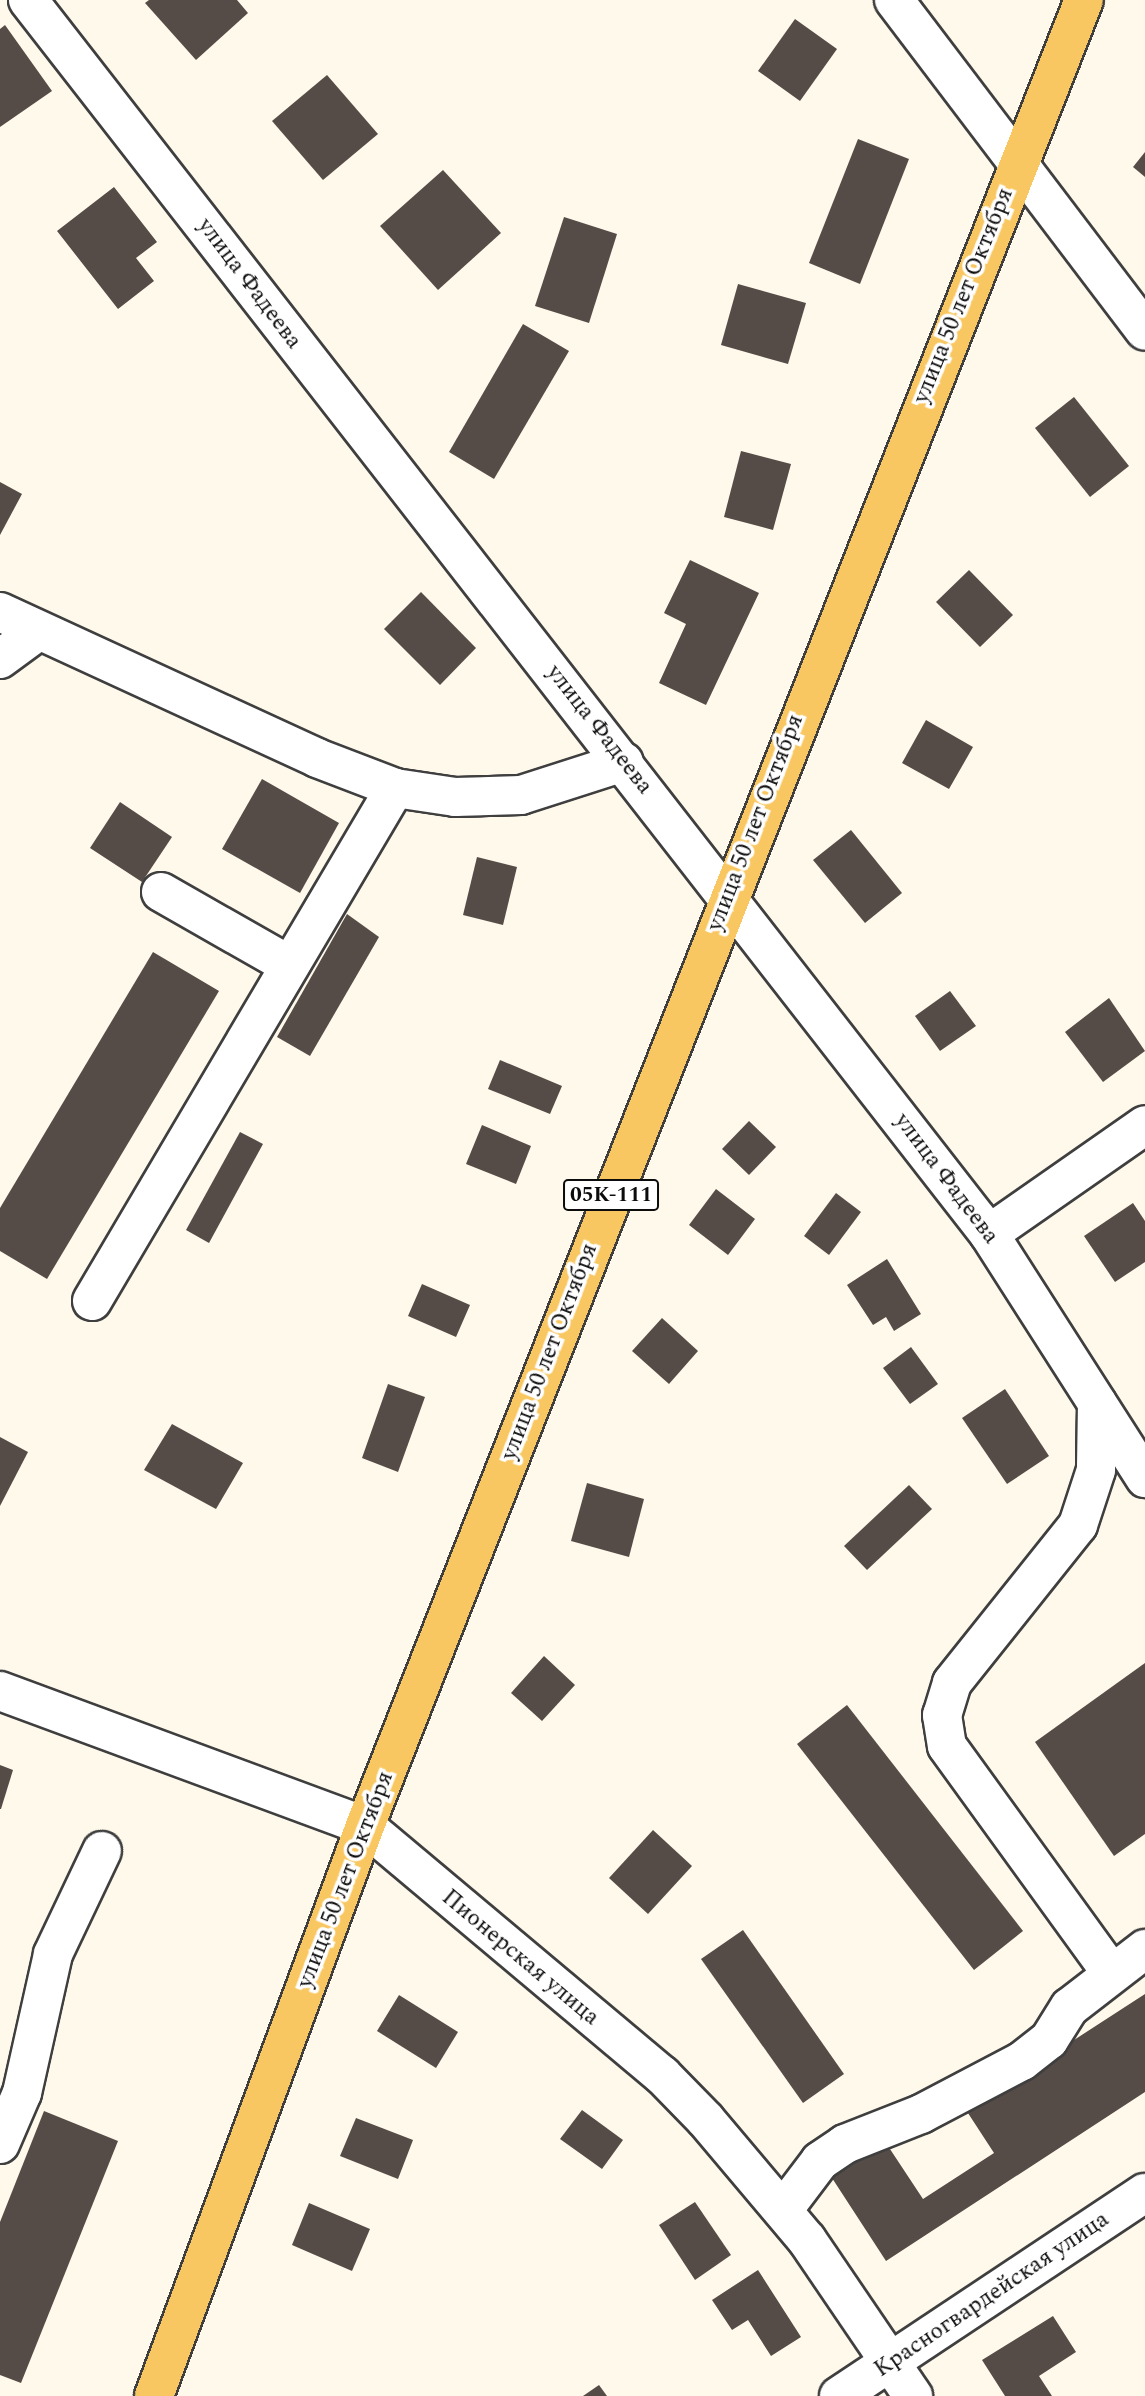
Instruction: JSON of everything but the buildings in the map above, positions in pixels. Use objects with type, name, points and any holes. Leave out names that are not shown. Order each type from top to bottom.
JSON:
[{"type":"main road","name":"улица 50 лет Октября","points":[[153,2396],[365,1826],[727,894],[1017,161],[1086,3]]},
{"type":"street","name":"улица Фадеева","points":[[28,0],[727,894],[989,1234],[1145,1478]]},
{"type":"street","points":[[894,0],[1145,331]]},
{"type":"street","points":[[0,612],[317,758],[395,788],[455,797],[521,796],[624,762]]},
{"type":"street","points":[[0,659],[38,631]]},
{"type":"street","points":[[92,1301],[395,788]]},
{"type":"street","points":[[161,892],[289,965]]},
{"type":"street","points":[[989,1234],[1145,1125]]},
{"type":"street","points":[[1097,1403],[1096,1470],[1078,1525],[952,1683],[942,1715],[947,1746],[1110,1971]]},
{"type":"street","name":"Пионерская улица","points":[[0,1691],[365,1826],[662,2075],[783,2210],[892,2362],[913,2396]]},
{"type":"street","points":[[0,2144],[25,2083],[53,1954],[102,1851]]},
{"type":"street","points":[[783,2210],[820,2161],[845,2144],[921,2114],[1022,2061],[1110,1971],[1145,1949]]},
{"type":"street","name":"Красногвардейская улица","points":[[839,2396],[1145,2193]]}]
